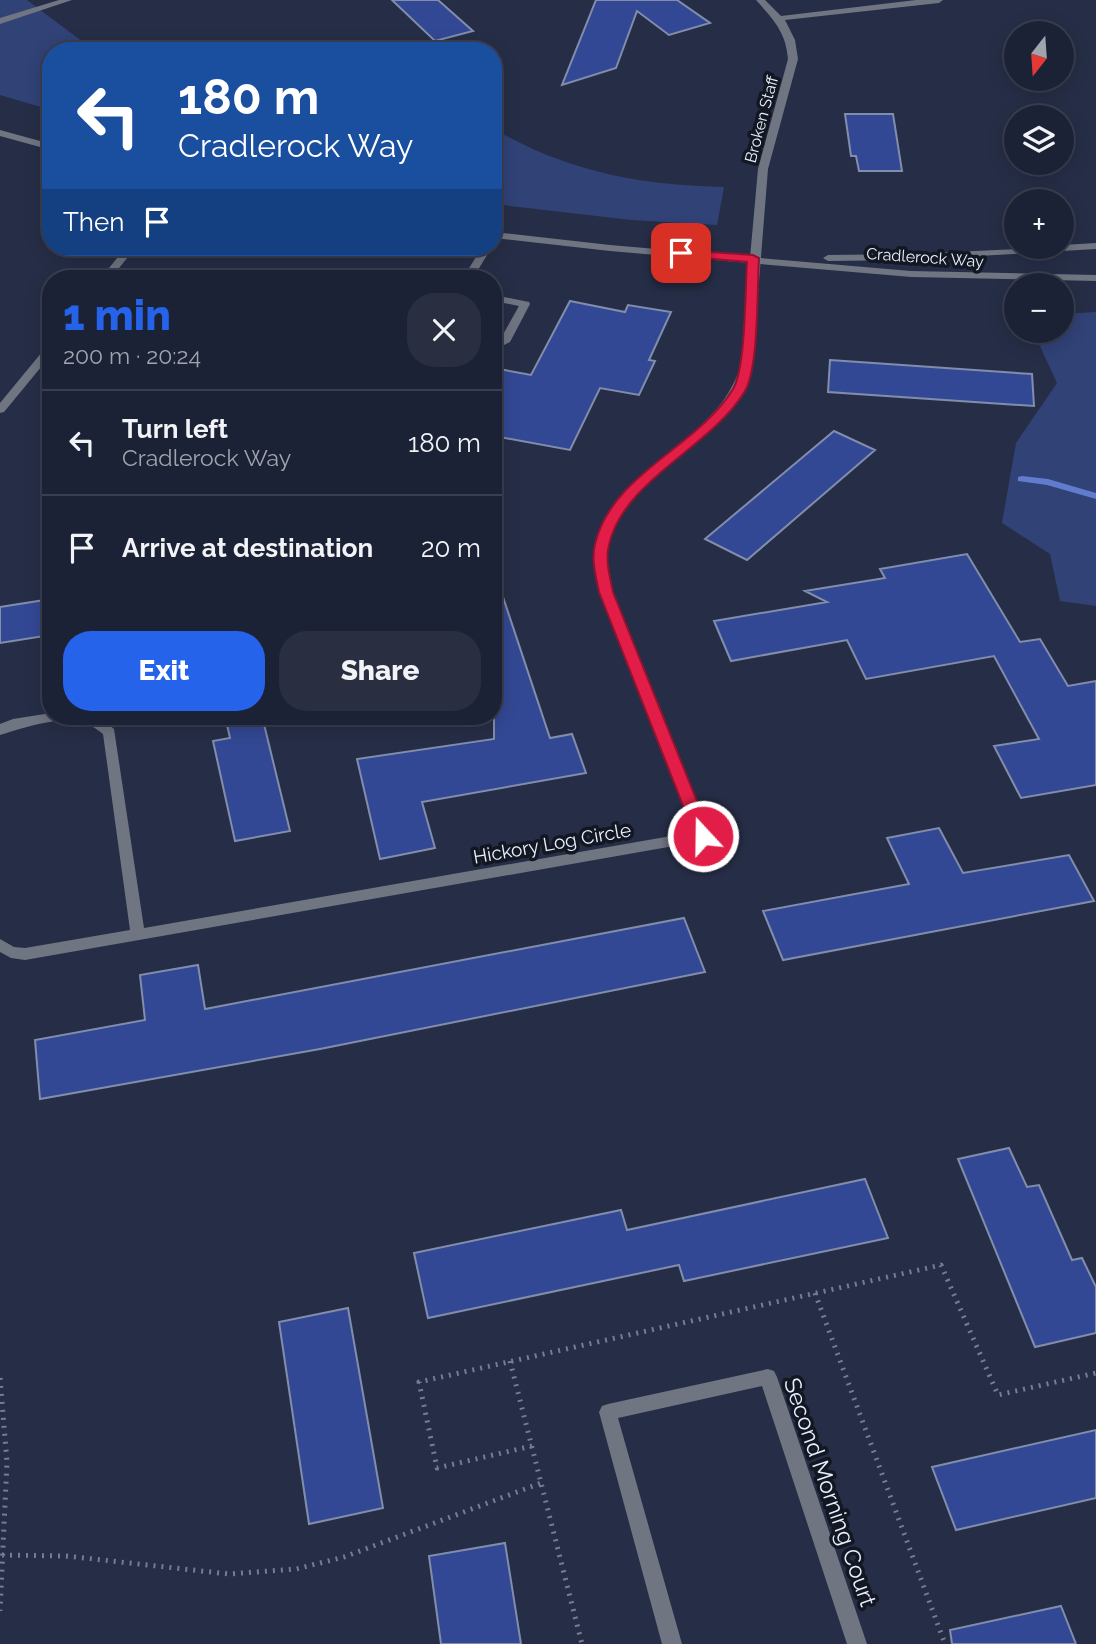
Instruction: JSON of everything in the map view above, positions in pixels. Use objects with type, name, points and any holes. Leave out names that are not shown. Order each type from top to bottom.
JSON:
[{"type":"street","points":[[0,20],[68,0]]},
{"type":"street","points":[[760,0],[782,18],[939,0]]},
{"type":"street","name":"Broken Staff","points":[[753,258],[763,169],[793,59],[792,42],[782,18]]},
{"type":"street","points":[[0,133],[42,145]]},
{"type":"street","name":"Cradlerock Way","points":[[502,236],[911,274],[1026,279],[1096,278]]},
{"type":"street","name":"Cradlerock Way","points":[[753,258],[911,257],[1096,246]]},
{"type":"street","points":[[112,270],[124,256]]},
{"type":"street","name":"Hickory Log Circle","points":[[0,946],[11,952],[25,954],[703,836],[606,592],[601,568],[602,544],[617,511],[633,491],[713,422],[740,389],[746,369],[753,258]]},
{"type":"street","points":[[502,300],[525,304],[502,342]]},
{"type":"street","points":[[0,410],[42,359]]},
{"type":"street","points":[[0,730],[13,724],[42,719]]},
{"type":"street","points":[[100,725],[109,732],[138,935]]},
{"type":"street","name":"Second Morning Court","points":[[672,1644],[608,1412],[768,1377],[857,1644]]},
{"type":"path","points":[[532,1446],[437,1468],[419,1382],[941,1265],[998,1395],[1096,1373]]},
{"type":"path","points":[[815,1293],[945,1644]]},
{"type":"path","points":[[510,1361],[582,1644]]},
{"type":"path","points":[[0,1378],[7,1462],[0,1611]]},
{"type":"path","points":[[2,1555],[66,1556],[229,1574],[296,1569],[344,1557],[541,1483]]},
{"type":"shaded area","points":[[0,0],[27,0],[83,42],[42,42],[42,107],[0,95]]},
{"type":"shaded area","points":[[502,133],[549,156],[605,173],[663,183],[724,187],[717,225],[631,220],[502,205]]},
{"type":"shaded area","points":[[1096,312],[1096,606],[1060,601],[1050,554],[1002,523],[1016,443],[1057,383],[1039,343],[1074,343],[1074,313]]},
{"type":"building","points":[[392,0],[438,0],[473,31],[435,41]]},
{"type":"building","points":[[596,0],[677,0],[710,23],[669,35],[637,11],[616,68],[562,85]]},
{"type":"building","points":[[845,114],[893,114],[902,171],[859,171],[856,156],[851,156]]},
{"type":"building","points":[[570,301],[625,312],[628,305],[671,312],[649,360],[655,361],[639,395],[600,388],[570,450],[502,437],[502,370],[531,375]]},
{"type":"building","points":[[830,360],[1032,374],[1034,406],[828,392]]},
{"type":"building","points":[[834,431],[875,450],[747,560],[705,539]]},
{"type":"building","points":[[967,554],[1020,642],[1040,639],[1068,686],[1096,681],[1096,785],[1021,798],[994,746],[1039,739],[994,656],[866,679],[847,640],[731,661],[714,621],[827,602],[805,591],[885,578],[880,569]]},
{"type":"building","points":[[502,594],[550,738],[572,734],[586,773],[422,802],[435,848],[380,859],[357,759],[494,739],[494,725],[502,725]]},
{"type":"building","points":[[42,600],[42,636],[0,643],[0,607]]},
{"type":"building","points":[[227,725],[264,725],[290,831],[235,841],[213,741],[230,738]]},
{"type":"building","points":[[939,828],[963,873],[1069,855],[1094,901],[783,960],[763,911],[909,884],[887,838]]},
{"type":"building","points":[[684,918],[705,972],[320,1049],[40,1099],[35,1040],[145,1020],[140,975],[198,965],[205,1009]]},
{"type":"building","points":[[1009,1148],[1027,1187],[1039,1185],[1072,1260],[1082,1258],[1096,1287],[1096,1333],[1035,1347],[958,1159]]},
{"type":"building","points":[[865,1179],[888,1238],[684,1281],[679,1265],[428,1318],[414,1253],[621,1210],[627,1230]]},
{"type":"building","points":[[348,1308],[383,1508],[309,1524],[279,1322]]},
{"type":"building","points":[[1096,1430],[1096,1498],[956,1530],[932,1467]]},
{"type":"building","points":[[505,1543],[521,1644],[441,1644],[429,1556]]},
{"type":"building","points":[[1061,1606],[1076,1644],[952,1644],[950,1630]]},
{"type":"waterway","points":[[1022,479],[1048,482],[1096,496]]},
{"type":"route","points":[[681,253],[753,258],[746,369],[740,389],[713,422],[633,491],[617,511],[602,544],[601,568],[606,592],[703,836]]}]
